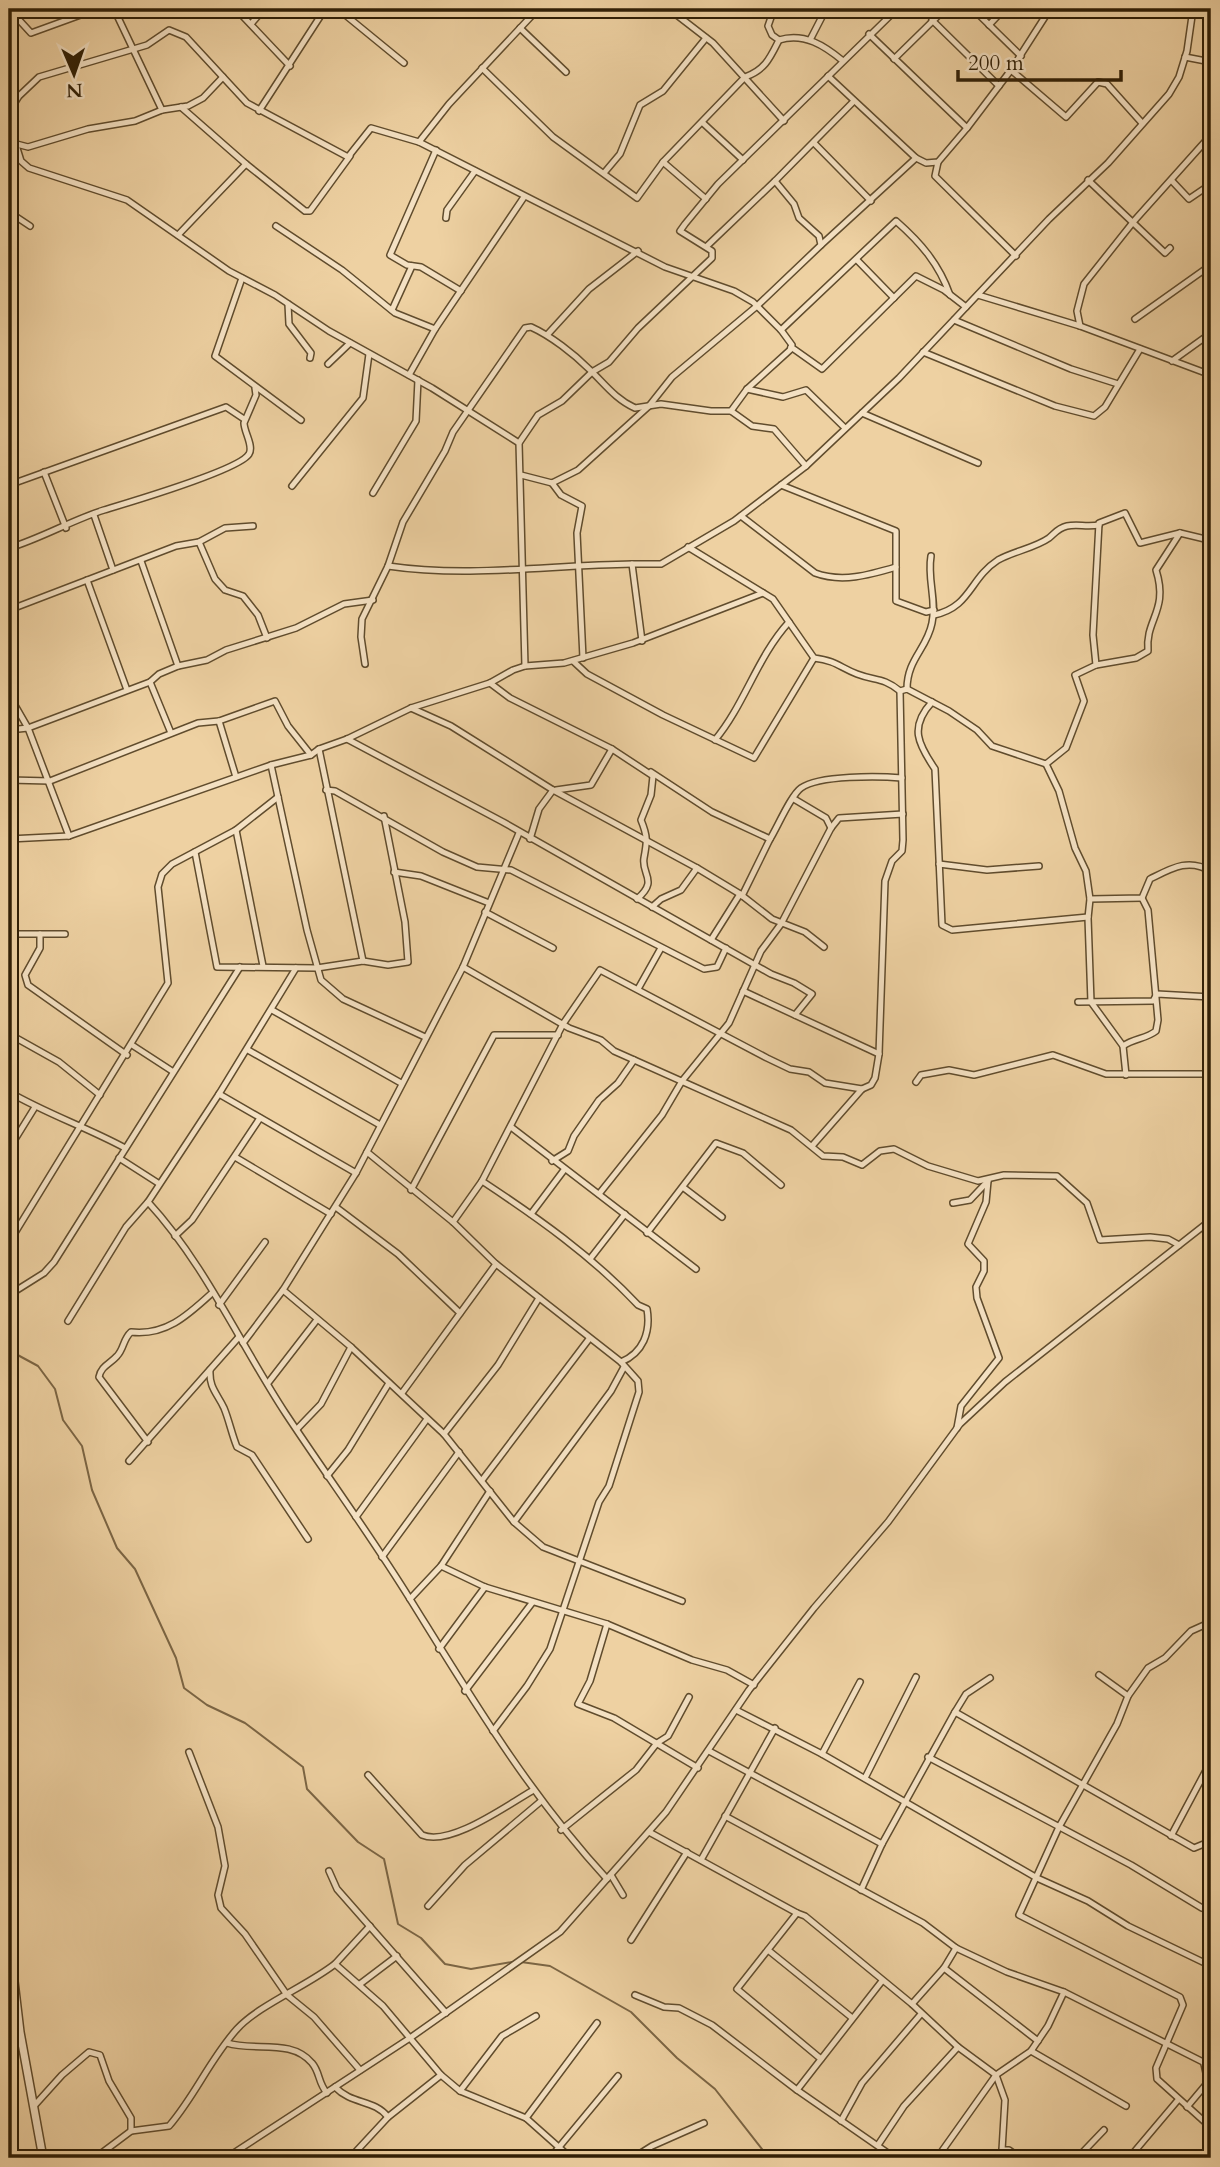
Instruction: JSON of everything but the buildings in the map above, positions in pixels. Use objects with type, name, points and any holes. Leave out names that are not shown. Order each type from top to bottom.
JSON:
[{"type":"street","points":[[9,9],[31,33],[97,9]]},
{"type":"street","points":[[114,9],[162,110]]},
{"type":"street","points":[[236,9],[290,66]]},
{"type":"street","points":[[251,24],[264,9]]},
{"type":"street","points":[[259,111],[325,9]]},
{"type":"street","points":[[419,142],[482,68],[538,9]]},
{"type":"street","points":[[670,9],[706,38],[783,121]]},
{"type":"street","points":[[679,16],[686,9]]},
{"type":"street","points":[[774,9],[768,26],[772,35],[779,40]]},
{"type":"street","points":[[810,40],[826,9]]},
{"type":"street","points":[[525,666],[519,443],[538,415],[562,401],[592,372],[609,362],[638,328],[694,278],[712,258],[712,251],[707,246],[680,231],[743,160],[897,9]]},
{"type":"street","points":[[894,59],[945,9]]},
{"type":"street","points":[[973,9],[1021,57]]},
{"type":"street","points":[[989,25],[1004,9]]},
{"type":"street","points":[[828,76],[916,158],[931,164],[937,162],[967,128],[1011,71],[1050,9]]},
{"type":"street","points":[[388,566],[467,574],[577,565],[661,564],[741,516],[806,466],[862,414],[1088,180],[1108,163],[1170,94],[1185,57],[1193,9]]},
{"type":"street","points":[[342,10],[404,63]]},
{"type":"street","points":[[932,20],[999,86]]},
{"type":"street","points":[[520,28],[566,72]]},
{"type":"street","points":[[9,110],[39,77],[147,45],[169,30],[186,37],[247,103],[345,157],[350,156]]},
{"type":"street","points":[[869,34],[967,128]]},
{"type":"street","points":[[482,68],[553,137],[637,198],[663,162],[745,77],[758,73],[767,64],[779,40],[790,36],[810,40],[826,47],[843,61]]},
{"type":"street","points":[[604,173],[620,154],[640,105],[663,91],[706,38]]},
{"type":"street","points":[[1185,57],[1211,61]]},
{"type":"street","points":[[1011,71],[1066,117],[1091,87],[1098,82],[1107,84],[1142,123]]},
{"type":"street","points":[[9,142],[28,147],[88,129],[135,121],[162,110],[195,104],[223,77]]},
{"type":"street","points":[[707,246],[854,101]]},
{"type":"street","points":[[181,107],[305,211],[310,211],[371,128],[419,142],[665,267],[734,291],[757,306],[782,330],[791,347],[822,369],[916,276],[966,307]]},
{"type":"street","points":[[703,123],[743,160]]},
{"type":"street","points":[[1080,326],[1077,311],[1084,284],[1134,221],[1172,182],[1211,135]]},
{"type":"street","points":[[814,143],[871,201]]},
{"type":"street","points":[[16,145],[21,161],[29,168],[127,201],[242,278],[418,380],[519,443]]},
{"type":"street","points":[[436,150],[390,254],[412,266],[421,267],[461,291]]},
{"type":"street","points":[[552,483],[578,470],[649,406],[672,377],[757,306],[916,158]]},
{"type":"street","points":[[663,162],[706,199]]},
{"type":"street","points":[[937,162],[935,176],[1016,256]]},
{"type":"street","points":[[178,235],[246,164]]},
{"type":"street","points":[[446,218],[447,209],[475,171]]},
{"type":"street","points":[[1088,180],[1165,253],[1170,248]]},
{"type":"street","points":[[775,181],[794,204],[799,218],[819,236],[821,245]]},
{"type":"street","points":[[1172,182],[1189,199],[1211,184]]},
{"type":"street","points":[[409,375],[435,329],[524,197]]},
{"type":"street","points":[[9,212],[30,226]]},
{"type":"street","points":[[782,330],[897,220],[914,236],[943,273],[950,295]]},
{"type":"street","points":[[276,226],[342,270],[392,310],[435,329]]},
{"type":"street","points":[[547,335],[589,289],[638,251]]},
{"type":"street","points":[[857,260],[894,298]]},
{"type":"street","points":[[1135,319],[1211,265]]},
{"type":"street","points":[[392,310],[412,266]]},
{"type":"street","points":[[242,278],[215,356],[301,420]]},
{"type":"street","points":[[978,295],[1080,326],[1211,375]]},
{"type":"street","points":[[288,304],[289,324],[311,353],[310,358]]},
{"type":"street","points":[[954,320],[1071,369],[1118,384]]},
{"type":"street","points":[[365,664],[360,631],[362,619],[388,566],[403,522],[468,410],[526,328],[531,327],[547,335],[628,405],[635,408],[661,404],[731,411],[752,426],[774,429],[806,466]]},
{"type":"street","points":[[1172,361],[1211,333]]},
{"type":"street","points":[[328,364],[350,342]]},
{"type":"street","points":[[731,411],[747,390],[791,347]]},
{"type":"street","points":[[923,352],[1079,414],[1094,416],[1105,407],[1140,349]]},
{"type":"street","points":[[292,486],[363,398],[369,354]]},
{"type":"street","points":[[373,493],[416,421],[418,380]]},
{"type":"street","points":[[9,548],[94,515],[173,490],[190,480],[226,468],[247,457],[251,447],[244,430],[244,419],[256,395],[255,388]]},
{"type":"street","points":[[747,390],[783,397],[806,390],[845,428]]},
{"type":"street","points":[[9,485],[226,407],[244,419]]},
{"type":"street","points":[[862,414],[978,463]]},
{"type":"street","points":[[44,472],[66,528]]},
{"type":"street","points":[[521,475],[552,483],[561,495],[582,506],[577,533],[577,565],[583,658]]},
{"type":"street","points":[[781,485],[896,531],[897,601],[926,612],[950,611],[964,601],[977,578],[997,561],[1043,541],[1066,526],[1083,528],[1099,525]]},
{"type":"street","points":[[1096,665],[1093,635],[1099,525],[1102,520],[1125,513],[1140,543],[1180,533],[1205,539],[1211,550]]},
{"type":"street","points":[[94,515],[113,570]]},
{"type":"street","points":[[741,516],[815,573],[829,578],[869,575],[896,567]]},
{"type":"street","points":[[9,610],[176,546],[199,542],[225,528],[253,526]]},
{"type":"street","points":[[1046,764],[1066,748],[1084,701],[1075,675],[1096,665],[1136,658],[1149,651],[1147,639],[1160,608],[1161,585],[1156,570],[1180,533]]},
{"type":"street","points":[[199,542],[215,579],[225,590],[243,596],[258,615],[267,638]]},
{"type":"street","points":[[688,547],[773,599],[814,657],[833,661],[856,674],[887,680],[932,702],[977,730],[992,746],[1046,764],[1059,791],[1075,848],[1086,871],[1090,899],[1088,917],[1091,1002],[1123,1046],[1126,1075]]},
{"type":"street","points":[[812,1146],[875,1078],[883,895],[892,860],[902,851],[903,690],[907,670],[932,626],[934,612],[928,573],[930,556]]},
{"type":"street","points":[[141,561],[178,666]]},
{"type":"street","points":[[632,564],[642,641]]},
{"type":"street","points":[[87,580],[127,690]]},
{"type":"street","points":[[9,839],[69,836],[271,765],[311,755],[318,749],[347,739],[411,708],[490,683],[525,666],[573,661],[642,641],[763,593]]},
{"type":"street","points":[[9,730],[28,728],[150,682],[159,674],[178,666],[207,660],[226,650],[296,628],[344,604],[373,600]]},
{"type":"street","points":[[715,740],[726,728],[767,648],[789,622]]},
{"type":"street","points":[[573,661],[587,674],[715,740],[757,758],[814,657]]},
{"type":"street","points":[[150,682],[171,733]]},
{"type":"street","points":[[490,683],[510,698],[612,749],[712,812],[770,839]]},
{"type":"street","points":[[9,695],[28,728],[69,836]]},
{"type":"street","points":[[9,780],[50,781],[198,723],[219,720],[275,701],[288,726],[311,755]]},
{"type":"street","points":[[932,702],[920,715],[918,732],[921,748],[935,769],[942,925],[952,930],[1088,917]]},
{"type":"street","points":[[411,708],[451,726],[553,790],[697,868],[781,924],[805,932],[824,947]]},
{"type":"street","points":[[219,720],[236,777]]},
{"type":"street","points":[[347,739],[812,994],[795,1015]]},
{"type":"street","points":[[318,749],[363,961]]},
{"type":"street","points":[[530,839],[539,809],[553,790],[591,785],[612,749]]},
{"type":"street","points":[[271,765],[321,980],[343,999],[425,1037]]},
{"type":"street","points":[[637,899],[647,890],[648,871],[643,859],[649,841],[641,820],[654,782],[649,771]]},
{"type":"street","points":[[711,940],[741,895],[799,789],[818,781],[870,775],[902,778]]},
{"type":"street","points":[[326,790],[335,791],[384,816],[468,864],[505,869],[661,948],[712,970],[717,967],[726,948]]},
{"type":"street","points":[[13,1236],[127,1055],[168,983],[158,887],[162,874],[172,864],[236,830],[278,797]]},
{"type":"street","points":[[794,799],[826,818],[831,828]]},
{"type":"street","points":[[599,1194],[662,1115],[682,1081],[734,1014],[755,963],[781,924],[831,828],[839,818],[903,814]]},
{"type":"street","points":[[195,852],[217,967],[317,968],[363,961],[388,965],[408,962],[405,922],[384,816]]},
{"type":"street","points":[[236,830],[263,966]]},
{"type":"street","points":[[129,1461],[283,1290],[337,1208],[463,967],[519,833]]},
{"type":"street","points":[[1123,1046],[1133,1038],[1150,1036],[1156,1031],[1157,994],[1148,910],[1142,898],[1150,879],[1165,871],[1193,863],[1211,871]]},
{"type":"street","points":[[939,864],[987,870],[1039,866]]},
{"type":"street","points":[[652,907],[660,898],[681,890],[697,868]]},
{"type":"street","points":[[394,872],[421,876],[489,903]]},
{"type":"street","points":[[1090,899],[1142,898]]},
{"type":"street","points":[[485,912],[553,948]]},
{"type":"street","points":[[9,934],[65,934]]},
{"type":"street","points":[[40,934],[38,954],[24,975],[28,985],[127,1055]]},
{"type":"street","points":[[638,989],[661,948]]},
{"type":"street","points":[[9,1295],[44,1273],[54,1262],[240,967]]},
{"type":"street","points":[[463,967],[563,1024],[601,1040],[614,1051],[791,1130],[822,1156],[843,1157],[862,1165],[880,1151],[898,1150],[929,1166],[978,1181],[988,1181],[1004,1175],[1057,1176],[1087,1203],[1096,1236],[1100,1240],[1150,1237],[1168,1239],[1179,1245]]},
{"type":"street","points":[[68,1321],[126,1227],[148,1202],[248,1050],[296,968]]},
{"type":"street","points":[[453,1222],[482,1181],[563,1024],[600,970],[790,1069],[809,1072],[825,1083],[862,1089]]},
{"type":"street","points":[[743,991],[878,1054]]},
{"type":"street","points":[[1157,994],[1211,997]]},
{"type":"street","points":[[1078,1002],[1153,1001],[1157,994]]},
{"type":"street","points":[[272,1010],[401,1083]]},
{"type":"street","points":[[9,1034],[59,1062],[100,1095]]},
{"type":"street","points":[[411,1190],[494,1035],[558,1035]]},
{"type":"street","points":[[132,1045],[172,1071]]},
{"type":"street","points":[[248,1050],[380,1125]]},
{"type":"street","points":[[916,1082],[921,1075],[949,1070],[974,1074],[1053,1055],[1094,1070],[1126,1075],[1211,1074]]},
{"type":"street","points":[[552,1161],[568,1151],[574,1136],[599,1100],[618,1083],[634,1060]]},
{"type":"street","points":[[9,1092],[63,1122],[82,1125],[125,1148]]},
{"type":"street","points":[[219,1094],[356,1173]]},
{"type":"street","points":[[9,1149],[34,1107]]},
{"type":"street","points":[[175,1236],[192,1220],[260,1118]]},
{"type":"street","points":[[511,1127],[696,1269]]},
{"type":"street","points":[[647,1233],[716,1143],[743,1153],[782,1185]]},
{"type":"street","points":[[367,1152],[453,1222],[496,1264],[623,1364],[638,1381],[639,1392],[550,1649],[527,1686],[493,1731]]},
{"type":"street","points":[[235,1157],[331,1214]]},
{"type":"street","points":[[119,1158],[158,1183]]},
{"type":"street","points":[[531,1214],[564,1170]]},
{"type":"street","points":[[482,1181],[590,1259],[638,1305],[648,1309],[644,1344],[639,1352],[623,1364],[611,1391],[514,1522]]},
{"type":"street","points":[[953,1203],[970,1200],[988,1181]]},
{"type":"street","points":[[957,1428],[961,1406],[999,1358],[976,1293],[984,1270],[984,1261],[968,1244],[986,1202],[988,1181]]},
{"type":"street","points":[[684,1188],[722,1217]]},
{"type":"street","points":[[148,1202],[195,1260],[240,1340],[532,1791],[561,1830],[624,1895]]},
{"type":"street","points":[[337,1208],[398,1254],[460,1313]]},
{"type":"street","points":[[590,1259],[625,1214]]},
{"type":"street","points":[[226,2158],[410,2038],[519,1964],[560,1932],[649,1832],[698,1768],[754,1685],[814,1608],[888,1522],[957,1428],[1005,1382],[1211,1220]]},
{"type":"street","points":[[219,1305],[265,1242]]},
{"type":"street","points":[[402,1393],[496,1264]]},
{"type":"street","points":[[283,1290],[316,1321],[351,1347],[444,1434],[483,1479],[514,1522],[543,1547],[682,1601]]},
{"type":"street","points":[[148,1442],[99,1377],[100,1370],[120,1354],[124,1338],[131,1332],[146,1334],[179,1323],[212,1293]]},
{"type":"street","points":[[444,1434],[498,1365],[539,1298]]},
{"type":"street","points":[[268,1383],[316,1321]]},
{"type":"street","points":[[483,1479],[589,1339]]},
{"type":"street","points":[[297,1429],[321,1404],[351,1347]]},
{"type":"street","points":[[210,1370],[209,1384],[223,1406],[237,1447],[252,1455],[308,1539]]},
{"type":"street","points":[[327,1476],[348,1450],[389,1383]]},
{"type":"street","points":[[356,1517],[427,1419]]},
{"type":"street","points":[[382,1557],[459,1452]]},
{"type":"street","points":[[410,1599],[441,1566],[490,1491]]},
{"type":"street","points":[[441,1566],[485,1587],[563,1613],[607,1624],[692,1660],[727,1670],[754,1685]]},
{"type":"street","points":[[439,1649],[485,1587]]},
{"type":"street","points":[[465,1691],[532,1603]]},
{"type":"street","points":[[1206,2123],[1157,2079],[1156,2068],[1183,2001],[1019,1915],[1059,1827],[1117,1724],[1128,1696],[1149,1668],[1165,1658],[1191,1631],[1211,1622]]},
{"type":"street","points":[[607,1624],[590,1681],[578,1704],[614,1718],[698,1768]]},
{"type":"street","points":[[1099,1675],[1128,1696]]},
{"type":"street","points":[[865,1778],[916,1677]]},
{"type":"street","points":[[861,1890],[882,1844],[954,1712],[967,1694],[990,1678]]},
{"type":"street","points":[[822,1754],[860,1682]]},
{"type":"street","points":[[561,1830],[636,1770],[657,1743],[668,1736],[689,1697]]},
{"type":"street","points":[[736,1710],[822,1754],[1037,1878],[1088,1901],[1128,1926],[1211,1966]]},
{"type":"street","points":[[954,1712],[1194,1848],[1211,1841]]},
{"type":"street","points":[[701,1860],[775,1728]]},
{"type":"street","points":[[709,1751],[882,1844]]},
{"type":"street","points":[[188,1752],[218,1827],[225,1866],[218,1895],[221,1908],[245,1934],[287,1995],[314,2017],[360,2070]]},
{"type":"street","points":[[928,1757],[1202,1908]]},
{"type":"street","points":[[1171,1836],[1211,1761]]},
{"type":"street","points":[[368,1775],[422,1835],[432,1839],[454,1834],[532,1791]]},
{"type":"street","points":[[428,1906],[465,1865],[540,1802]]},
{"type":"street","points":[[725,1816],[923,1923],[956,1948],[1007,1972],[1063,1992],[1211,2066]]},
{"type":"street","points":[[649,1832],[805,1916],[996,2075],[1005,2101],[1000,2158]]},
{"type":"street","points":[[631,1940],[687,1852]]},
{"type":"street","points":[[329,1871],[337,1889],[446,2013]]},
{"type":"street","points":[[797,1913],[737,1989],[821,2059]]},
{"type":"street","points":[[95,2158],[131,2132],[169,2126],[196,2093],[238,2027],[313,1981],[335,1964],[370,1926]]},
{"type":"street","points":[[9,1940],[20,2032],[43,2158]]},
{"type":"street","points":[[912,2004],[944,1968],[956,1948]]},
{"type":"street","points":[[768,1950],[851,2017]]},
{"type":"street","points":[[360,1984],[397,1956]]},
{"type":"street","points":[[335,1964],[360,1984],[441,2075],[460,2091],[526,2118],[571,2158]]},
{"type":"street","points":[[944,1968],[1038,2041]]},
{"type":"street","points":[[797,2090],[851,2017],[882,1981]]},
{"type":"street","points":[[937,2158],[996,2075],[1031,2051],[1063,1992]]},
{"type":"street","points":[[635,1995],[664,2007],[679,2008],[712,2025],[797,2090],[895,2158]]},
{"type":"street","points":[[841,2121],[862,2083],[921,2014]]},
{"type":"street","points":[[460,2091],[502,2036],[536,2016]]},
{"type":"street","points":[[526,2118],[597,2023]]},
{"type":"street","points":[[227,2043],[260,2048],[282,2046],[301,2054],[312,2062],[319,2084],[327,2093]]},
{"type":"street","points":[[878,2145],[904,2106],[958,2046]]},
{"type":"street","points":[[1031,2051],[1126,2106]]},
{"type":"street","points":[[34,2106],[62,2075],[89,2052],[100,2056],[109,2081],[131,2118],[131,2132]]},
{"type":"street","points":[[1187,2107],[1208,2082],[1204,2064]]},
{"type":"street","points":[[350,2158],[388,2117],[441,2075]]},
{"type":"street","points":[[550,2158],[618,2076]]},
{"type":"street","points":[[335,2087],[346,2099],[382,2109],[388,2117]]},
{"type":"street","points":[[1129,2158],[1178,2100]]},
{"type":"street","points":[[633,2158],[652,2146],[704,2123]]},
{"type":"street","points":[[1069,2158],[1081,2154],[1104,2130]]},
{"type":"street","points":[[1002,2150],[1009,2150],[1020,2158]]},
{"type":"waterway","points":[[9,1346],[14,1353],[38,1366],[55,1389],[63,1420],[82,1446],[92,1490],[117,1548],[135,1569],[176,1658],[184,1688],[207,1705],[245,1723],[303,1767],[307,1789],[358,1842],[384,1859],[398,1924],[421,1938],[445,1964],[471,1969],[512,1962]]},
{"type":"waterway","points":[[521,1962],[550,1966],[631,2012],[677,2058],[715,2089],[769,2158]]}]
